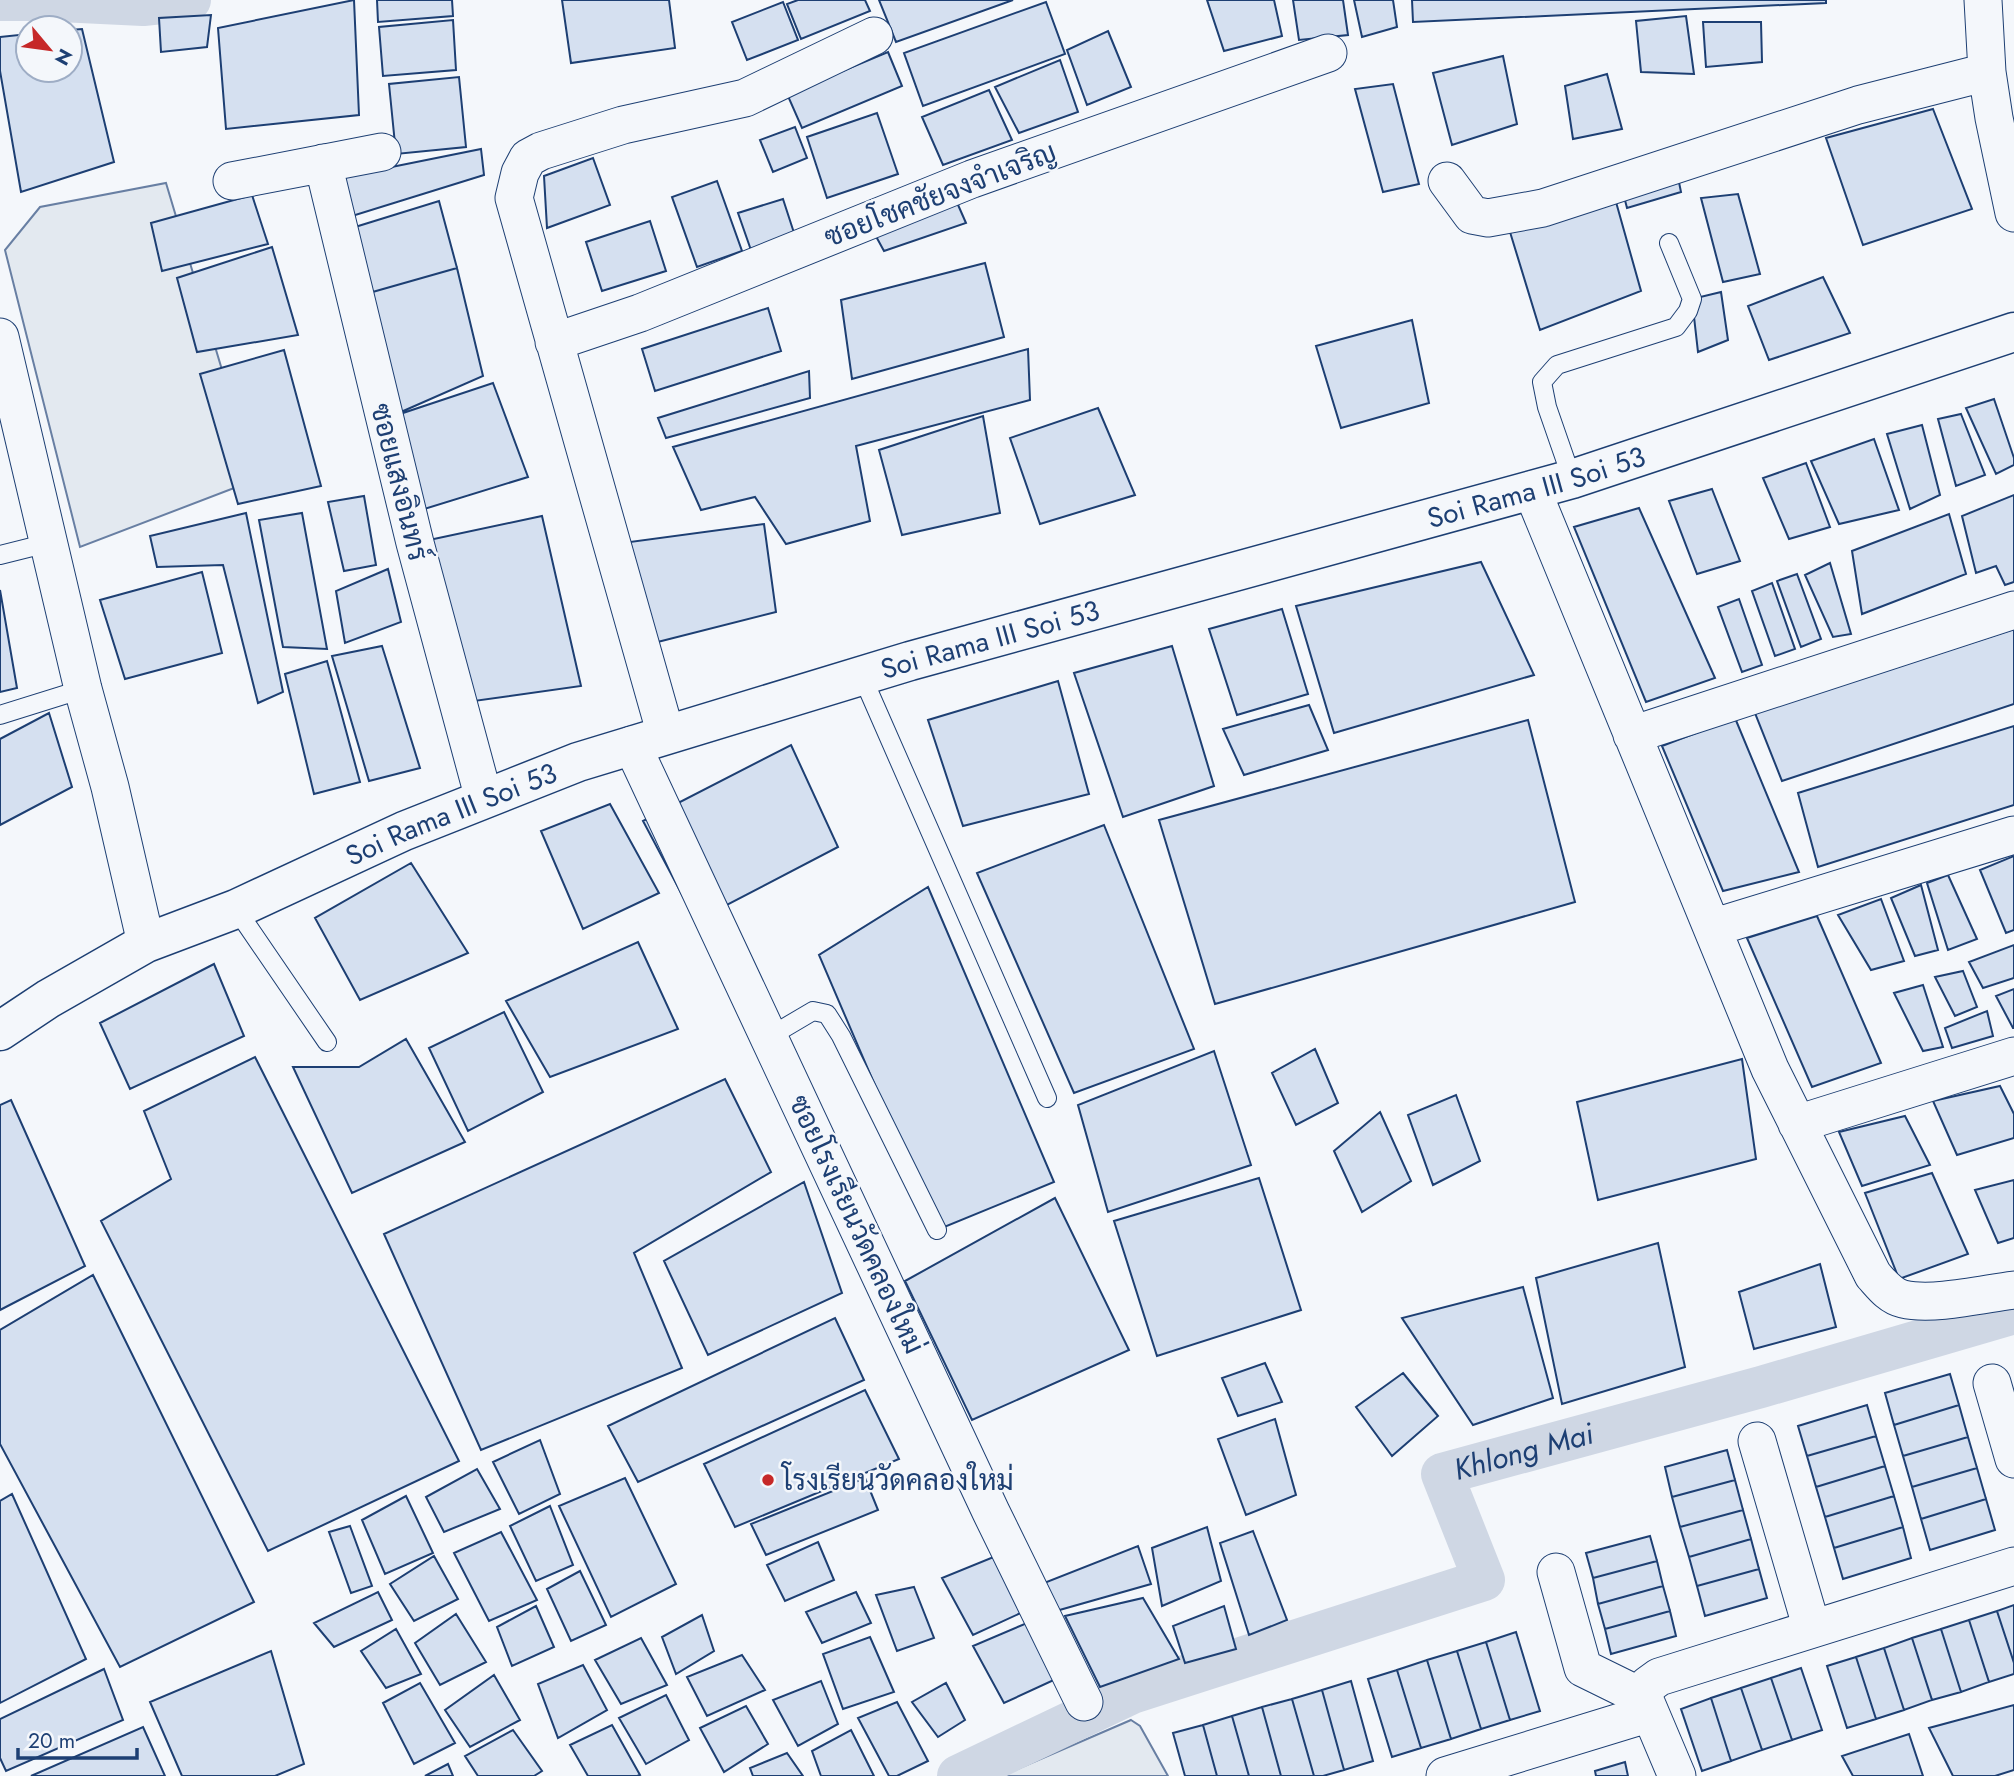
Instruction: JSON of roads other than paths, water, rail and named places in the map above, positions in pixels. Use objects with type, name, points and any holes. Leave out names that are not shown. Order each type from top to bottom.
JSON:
[{"type":"street","points":[[1983,0],[1987,72],[2014,213]]},
{"type":"street","points":[[649,740],[555,342],[514,198],[520,173],[528,158],[541,150],[622,125],[745,97],[874,36]]},
{"type":"street","name":"ซอยโชคชัยจงจำเจริญ","points":[[555,342],[640,313],[972,179],[1328,53]]},
{"type":"street","points":[[1447,181],[1472,215],[1488,218],[1543,208],[1858,105],[1987,72]]},
{"type":"street","points":[[232,181],[382,152]]},
{"type":"street","name":"ซอยแสงอินทร์","points":[[323,163],[415,543],[484,799]]},
{"type":"street","name":"Soi Rama III Soi 53","points":[[0,1031],[48,999],[146,943],[236,909],[404,831],[578,762],[923,657],[1572,479],[2014,332]]},
{"type":"street","points":[[0,337],[146,943]]},
{"type":"street","points":[[1532,490],[1770,1069],[1873,1275],[1886,1290],[1902,1299],[1929,1301],[2014,1290]]},
{"type":"street","points":[[1632,735],[2014,611]]},
{"type":"street","name":"ซอยโรงเรียนวัดคลองใหม่","points":[[649,740],[769,1037],[990,1512],[1084,1702]]},
{"type":"street","points":[[1712,928],[2014,835]]},
{"type":"street","points":[[1797,1124],[2014,1056]]},
{"type":"street","points":[[1992,1383],[2014,1459]]},
{"type":"street","points":[[1757,1441],[1812,1629]]},
{"type":"street","points":[[1677,1776],[1647,1705],[1648,1685],[1659,1676],[2014,1566]]},
{"type":"street","points":[[1556,1573],[1583,1668],[1647,1705]]},
{"type":"street","points":[[1445,1776],[1647,1705]]},
{"type":"lane","points":[[1572,479],[1547,407],[1542,382],[1557,365],[1676,327],[1688,311],[1692,299],[1669,243]]},
{"type":"lane","points":[[0,555],[48,543]]},
{"type":"lane","points":[[862,676],[1047,1098]]},
{"type":"lane","points":[[0,715],[83,689]]},
{"type":"lane","points":[[236,909],[327,1041]]},
{"type":"lane","points":[[769,1037],[813,1011],[827,1014],[841,1036],[937,1230]]},
{"type":"waterway","points":[[0,0],[143,5],[190,0]]},
{"type":"waterway","name":"Khlong Mai","points":[[958,1776],[1132,1693],[1484,1580],[1442,1474],[1761,1387],[2014,1313]]},
{"type":"place","name":"โรงเรียนวัดคลองใหม่","points":[[768,1480]]}]
